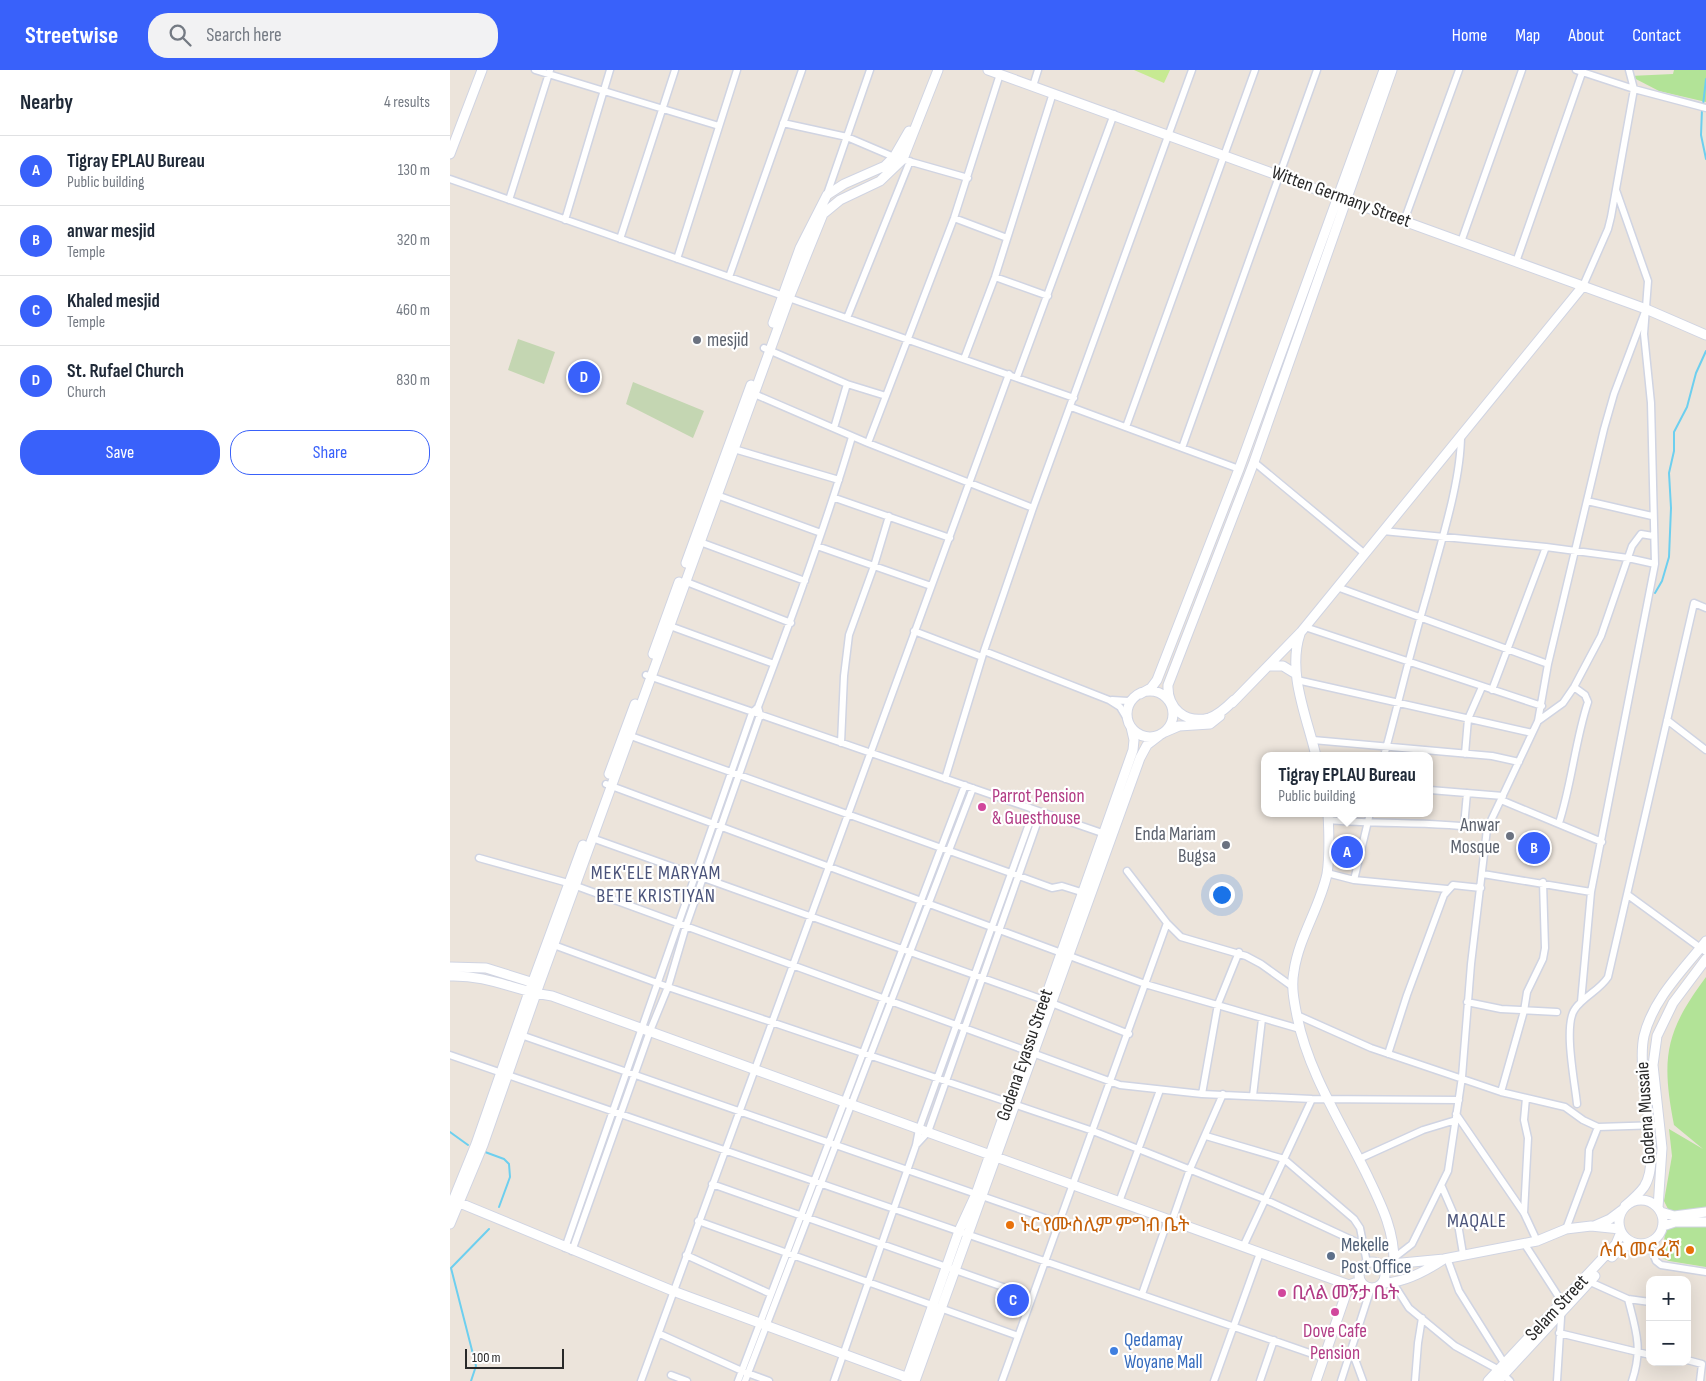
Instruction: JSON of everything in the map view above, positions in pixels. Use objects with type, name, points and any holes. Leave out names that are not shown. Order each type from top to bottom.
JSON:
[{"type":"street","points":[[450,154],[482,70]]},
{"type":"street","points":[[535,70],[549,72],[603,91],[719,126]]},
{"type":"street","points":[[565,220],[610,70]]},
{"type":"street","points":[[620,239],[675,70]]},
{"type":"street","points":[[677,258],[737,70]]},
{"type":"street","points":[[729,277],[802,70]]},
{"type":"street","points":[[450,1224],[453,1203],[473,1163],[480,1144],[534,988],[786,296],[800,248],[826,195],[870,70]]},
{"type":"street","points":[[823,214],[840,200],[880,180],[903,159],[908,134],[932,70]]},
{"type":"street","points":[[848,318],[903,159],[938,70]]},
{"type":"street","name":"Witten Germany Street","points":[[988,70],[1225,154],[1646,309],[1706,335]]},
{"type":"street","points":[[1033,86],[1038,70]]},
{"type":"street","points":[[945,779],[983,654],[1033,508],[1192,70]]},
{"type":"street","points":[[1126,427],[1255,70]]},
{"type":"street","points":[[1182,448],[1317,70]]},
{"type":"street","points":[[1162,734],[1171,725],[1173,716],[1168,695],[1170,680],[1254,462],[1296,341],[1384,70]]},
{"type":"street","points":[[1109,700],[1128,701],[1151,688],[1157,680],[1239,469],[1287,337],[1392,70]]},
{"type":"street","points":[[1404,221],[1459,70]]},
{"type":"street","points":[[1461,242],[1522,70]]},
{"type":"street","points":[[914,631],[1109,700],[1120,707],[1130,725],[1142,736],[1151,737],[1179,726],[1210,724],[1269,666],[1303,629],[1583,286],[1608,229],[1634,89],[1629,70]]},
{"type":"street","points":[[1516,262],[1581,71],[1634,89],[1706,108]]},
{"type":"street","points":[[509,200],[549,72]]},
{"type":"street","points":[[868,443],[954,218],[1000,74]]},
{"type":"street","points":[[964,359],[995,277],[1053,93]]},
{"type":"street","points":[[1017,377],[1114,114]]},
{"type":"street","points":[[783,123],[847,138],[903,159],[968,178]]},
{"type":"street","points":[[786,296],[823,214],[826,195],[844,184],[903,159]]},
{"type":"street","points":[[450,180],[1074,398]]},
{"type":"street","points":[[1581,1002],[1591,892],[1655,564],[1652,536],[1651,403],[1644,334],[1648,282],[1616,190]]},
{"type":"street","points":[[954,218],[1007,238]]},
{"type":"street","points":[[995,277],[1048,296]]},
{"type":"street","points":[[1394,1261],[1412,1244],[1442,1187],[1448,1171],[1462,1077],[1467,1002],[1487,829],[1538,721],[1548,664],[1614,394],[1646,309]]},
{"type":"street","points":[[1287,337],[1296,341]]},
{"type":"street","points":[[767,349],[848,384],[886,396]]},
{"type":"street","points":[[641,1381],[660,1334],[672,1291],[1009,374]]},
{"type":"street","points":[[834,428],[848,384]]},
{"type":"street","points":[[751,392],[852,437],[1033,508]]},
{"type":"street","points":[[648,676],[670,626],[683,581],[700,542],[714,494],[734,449],[751,392]]},
{"type":"street","points":[[1071,407],[1239,469]]},
{"type":"street","points":[[1385,752],[1442,538],[1460,455],[1461,435]]},
{"type":"street","points":[[568,1249],[634,1075],[657,983],[752,713],[758,707],[791,623],[821,533],[835,498],[852,437]]},
{"type":"street","points":[[734,449],[839,480]]},
{"type":"street","points":[[1254,462],[1365,554]]},
{"type":"street","points":[[714,494],[821,533]]},
{"type":"street","points":[[835,498],[950,538]]},
{"type":"street","points":[[1587,501],[1652,516]]},
{"type":"street","points":[[841,743],[844,676],[849,635],[874,566],[889,516]]},
{"type":"street","points":[[1383,531],[1546,547],[1628,558],[1655,564]]},
{"type":"street","points":[[1538,721],[1563,703],[1574,687],[1604,627],[1632,546],[1641,534],[1652,536]]},
{"type":"street","points":[[700,542],[805,581]]},
{"type":"street","points":[[818,546],[931,586]]},
{"type":"street","points":[[1492,690],[1546,547]]},
{"type":"street","points":[[1201,566],[1212,570]]},
{"type":"street","points":[[683,581],[791,623]]},
{"type":"street","points":[[1337,587],[1548,664]]},
{"type":"street","points":[[1578,1104],[1570,1045],[1572,1016],[1581,1002],[1608,977],[1694,603],[1706,608]]},
{"type":"street","points":[[670,626],[774,664]]},
{"type":"street","points":[[1303,629],[1542,706]]},
{"type":"street","points":[[1303,629],[1297,646],[1297,677],[1315,752]]},
{"type":"street","points":[[1269,666],[1283,666],[1297,677],[1532,734]]},
{"type":"street","points":[[648,676],[1112,837]]},
{"type":"street","points":[[1465,754],[1468,719],[1482,687]]},
{"type":"street","points":[[1559,823],[1566,802],[1580,737],[1581,723],[1588,702],[1585,696],[1574,687]]},
{"type":"street","points":[[1130,725],[1128,708],[1138,695],[1149,692],[1159,693],[1184,716],[1196,719],[1210,718],[1234,700]]},
{"type":"street","points":[[568,1249],[626,1072],[645,1030],[668,987],[686,926],[760,715],[758,707]]},
{"type":"street","points":[[1667,720],[1706,750]]},
{"type":"street","name":"Godena Eyassu Street","points":[[1066,953],[1081,892],[1134,745],[1130,725]]},
{"type":"street","name":"Godena Eyassu Street","points":[[912,1380],[956,1270],[979,1196],[1048,1002],[1142,754],[1150,742],[1162,734]]},
{"type":"street","points":[[627,735],[1052,888],[1062,886],[1081,892]]},
{"type":"street","points":[[1313,740],[1465,754],[1518,762]]},
{"type":"street","points":[[608,785],[1066,953],[1145,984],[1300,1029]]},
{"type":"street","points":[[572,884],[592,838],[608,785]]},
{"type":"street","points":[[738,1381],[745,1372],[804,1217],[836,1145],[864,1051],[965,785]]},
{"type":"street","points":[[818,1183],[828,1143],[871,1054],[973,788]]},
{"type":"street","points":[[1433,790],[1502,798],[1602,842]]},
{"type":"street","points":[[1464,826],[1467,793]]},
{"type":"street","points":[[924,1131],[938,1077],[1034,810]]},
{"type":"street","points":[[834,1381],[916,1145],[946,1080],[1041,812]]},
{"type":"street","points":[[1394,1261],[1392,1233],[1386,1216],[1328,1100],[1300,1029],[1293,987],[1296,960],[1321,896],[1327,873],[1328,817],[1367,824],[1464,826],[1487,829]]},
{"type":"street","points":[[1354,880],[1369,817]]},
{"type":"street","points":[[592,838],[975,975],[1129,1034]]},
{"type":"street","points":[[479,858],[572,884],[1111,1082],[1160,1090],[1202,1094],[1328,1100],[1355,1098],[1459,1100]]},
{"type":"street","points":[[1127,872],[1167,923],[1182,937],[1239,952],[1261,964],[1293,987]]},
{"type":"street","points":[[1327,873],[1354,880],[1447,889]]},
{"type":"street","points":[[1483,874],[1543,882],[1591,892]]},
{"type":"street","points":[[1501,1092],[1524,1011],[1527,992],[1543,959],[1545,948],[1543,882]]},
{"type":"street","points":[[1388,1054],[1407,995],[1447,889],[1453,885],[1460,884],[1481,888]]},
{"type":"street","points":[[1628,895],[1704,947]]},
{"type":"street","points":[[1002,1381],[1072,1185],[1129,1034],[1167,923]]},
{"type":"street","points":[[550,944],[668,987],[864,1051],[1093,1131],[1264,1199],[1364,1246]]},
{"type":"street","name":"Godena Mussaie","points":[[1624,1208],[1644,1187],[1649,1176],[1648,1127],[1641,1067],[1646,1030],[1661,998],[1704,947]]},
{"type":"street","points":[[1202,1094],[1218,1004],[1239,952]]},
{"type":"street","name":"Godena Mussaie","points":[[1660,1210],[1662,1156],[1653,1065],[1657,1036],[1673,1002],[1706,959]]},
{"type":"street","points":[[450,967],[486,968],[552,996],[1349,1285],[1360,1280]]},
{"type":"street","points":[[450,976],[480,977],[534,988]]},
{"type":"street","points":[[504,1074],[521,1035],[534,988]]},
{"type":"street","points":[[1467,1002],[1524,1011],[1557,1012]]},
{"type":"street","points":[[1297,1015],[1388,1054],[1462,1077],[1501,1092],[1565,1107],[1583,1120],[1598,1127],[1648,1127],[1660,1125]]},
{"type":"street","points":[[1252,1096],[1262,1019]]},
{"type":"street","points":[[521,1035],[1059,1223]]},
{"type":"street","points":[[450,1056],[1324,1358]]},
{"type":"street","points":[[1119,1202],[1160,1090]]},
{"type":"street","points":[[1142,1294],[1190,1169],[1206,1136],[1222,1094]]},
{"type":"street","points":[[1524,1213],[1528,1138],[1524,1120],[1526,1098]]},
{"type":"street","points":[[1243,1247],[1312,1099]]},
{"type":"street","points":[[1359,1159],[1456,1117]]},
{"type":"street","points":[[1456,1117],[1524,1213],[1538,1241]]},
{"type":"street","points":[[1566,1228],[1588,1170],[1589,1150],[1598,1127]]},
{"type":"street","points":[[1206,1136],[1284,1159],[1354,1219],[1360,1228],[1367,1263]]},
{"type":"street","points":[[712,1184],[1002,1287]]},
{"type":"street","points":[[1442,1187],[1458,1224],[1463,1254]]},
{"type":"street","name":"Godena Eyassu Street","points":[[912,1380],[932,1305],[946,1266],[959,1231],[979,1196]]},
{"type":"street","points":[[1591,1226],[1610,1219],[1633,1201],[1651,1202],[1660,1210],[1674,1216],[1706,1212]]},
{"type":"street","points":[[453,1203],[672,1291],[912,1380]]},
{"type":"street","points":[[1624,1208],[1619,1218],[1621,1231],[1627,1239],[1635,1243]]},
{"type":"street","points":[[1524,1243],[1565,1304],[1619,1249],[1635,1243],[1649,1242],[1656,1238],[1663,1226],[1660,1210]]},
{"type":"street","points":[[698,1221],[1018,1336]]},
{"type":"street","points":[[1663,1226],[1676,1222],[1706,1222]]},
{"type":"street","points":[[1360,1280],[1361,1269],[1367,1263],[1373,1262],[1381,1265],[1394,1261],[1445,1258],[1538,1241],[1566,1228],[1591,1226],[1621,1231]]},
{"type":"street","name":"Selam Street","points":[[1587,1281],[1618,1241],[1621,1231]]},
{"type":"street","points":[[1649,1242],[1656,1261],[1661,1265],[1706,1272]]},
{"type":"street","points":[[1214,1381],[1260,1253]]},
{"type":"street","points":[[763,1324],[771,1294],[790,1254]]},
{"type":"street","points":[[686,1255],[771,1294]]},
{"type":"street","points":[[1371,1288],[1383,1283],[1393,1283],[1428,1269],[1445,1258]]},
{"type":"street","points":[[1445,1258],[1460,1291],[1504,1373]]},
{"type":"street","points":[[1381,1265],[1386,1275],[1383,1283]]},
{"type":"street","points":[[1360,1280],[1371,1288]]},
{"type":"street","points":[[1587,1281],[1628,1299],[1646,1301]]},
{"type":"street","points":[[1393,1283],[1404,1302],[1455,1346],[1504,1373]]},
{"type":"street","points":[[1316,1381],[1349,1285]]},
{"type":"street","points":[[1341,1381],[1371,1288]]},
{"type":"street","points":[[1628,1299],[1637,1334],[1639,1353],[1632,1381]]},
{"type":"street","name":"Selam Street","points":[[1488,1381],[1504,1373],[1559,1317],[1565,1304]]},
{"type":"street","name":"Selam Street","points":[[1504,1373],[1565,1304]]},
{"type":"street","points":[[1557,1381],[1559,1317]]},
{"type":"street","points":[[1415,1381],[1422,1318]]},
{"type":"street","points":[[1559,1333],[1646,1354]]},
{"type":"street","points":[[660,1334],[769,1381]]},
{"type":"street","points":[[1261,1381],[1274,1340]]},
{"type":"street","points":[[1352,1351],[1363,1381]]},
{"type":"street","points":[[1691,1361],[1702,1364],[1700,1381]]},
{"type":"street","points":[[745,1372],[745,1381]]},
{"type":"street","points":[[671,1375],[687,1381]]},
{"type":"green space","points":[[1134,70],[1170,70],[1164,83]]},
{"type":"green space","points":[[1674,70],[1706,70],[1706,102],[1659,91],[1630,76],[1673,74]]},
{"type":"green space","points":[[518,339],[555,352],[544,384],[508,370]]},
{"type":"green space","points":[[633,382],[704,411],[693,438],[626,404]]},
{"type":"green space","points":[[1706,977],[1706,1267],[1669,1261],[1662,1258],[1665,1233],[1670,1223],[1669,1211],[1664,1201],[1672,1156],[1669,1129],[1703,1149],[1674,1125],[1668,1081],[1670,1046],[1674,1030],[1682,1014]]},
{"type":"waterway","points":[[1703,105],[1706,79]]},
{"type":"waterway","points":[[1702,109],[1701,135],[1706,159]]},
{"type":"waterway","points":[[1655,593],[1662,581],[1669,557],[1671,508],[1669,473],[1674,451],[1674,432],[1687,407],[1696,373],[1706,351]]},
{"type":"waterway","points":[[450,1132],[468,1145]]},
{"type":"waterway","points":[[485,1152],[504,1159],[509,1164],[510,1177],[499,1207]]},
{"type":"waterway","points":[[471,1381],[476,1366],[451,1268],[489,1229]]},
{"type":"place","name":"mesjid","points":[[697,340]]},
{"type":"place","name":"St. Rufael Church","points":[[584,377]]},
{"type":"place","name":"Parrot Pension & Guesthouse","points":[[982,807]]},
{"type":"place","name":"Anwar Mosque","points":[[1510,836]]},
{"type":"place","name":"Enda Mariam Bugsa","points":[[1226,845]]},
{"type":"place","name":"anwar mesjid","points":[[1534,848]]},
{"type":"place","name":"Tigray EPLAU Bureau","points":[[1347,852]]},
{"type":"place","name":"ኑር የሙስሊም ምግብ ቤት","points":[[1010,1225]]},
{"type":"place","name":"ሉሲ መናፈሻ","points":[[1690,1250]]},
{"type":"place","name":"Mekelle Post Office","points":[[1331,1256]]},
{"type":"place","name":"ቢላል መኝታ ቤት","points":[[1282,1293]]},
{"type":"place","name":"Khaled mesjid","points":[[1013,1300]]},
{"type":"place","name":"Dove Cafe Pension","points":[[1335,1312]]},
{"type":"place","name":"Qedamay Woyane Mall","points":[[1114,1351]]},
{"type":"district","name":"MEK'ELE MARYAM BETE KRISTIYAN","points":[[656,884]]},
{"type":"district","name":"MAQALE","points":[[1477,1221]]}]
